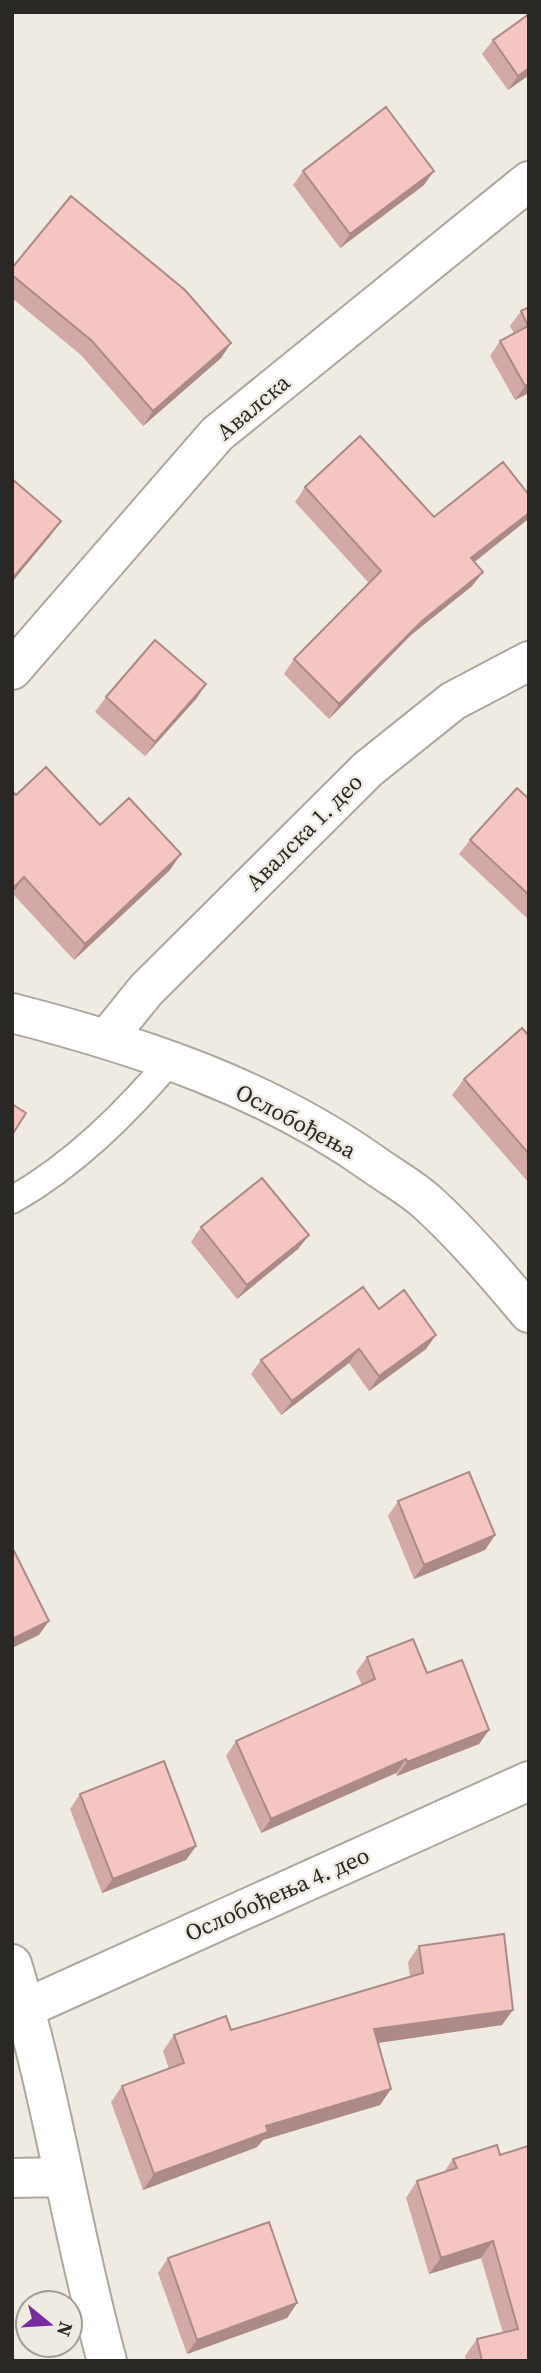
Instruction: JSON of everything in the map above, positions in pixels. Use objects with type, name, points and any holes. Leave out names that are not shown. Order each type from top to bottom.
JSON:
[{"type":"street","name":"Авалска","points":[[12,670],[217,435],[529,181]]},
{"type":"street","name":"Авалска 1. део","points":[[108,1037],[146,989],[368,769],[453,701],[529,661]]},
{"type":"street","name":"Ослобођења","points":[[12,1013],[108,1037],[172,1059],[277,1105],[376,1166],[426,1202],[484,1260],[529,1312]]},
{"type":"street","name":"Ослобођења 4. део","points":[[26,2008],[529,1781]]},
{"type":"street","points":[[12,1964],[26,2008],[83,2273],[107,2361]]},
{"type":"street","points":[[12,2178],[62,2177]]},
{"type":"lane","points":[[12,1200],[97,1138],[136,1100],[172,1059]]},
{"type":"building","points":[[529,14],[529,68],[518,76],[493,40]]},
{"type":"building","points":[[386,107],[434,171],[350,234],[303,171]]},
{"type":"building","points":[[71,196],[185,290],[231,343],[153,411],[92,341],[12,275],[12,268]]},
{"type":"building","points":[[529,307],[529,384],[525,386],[500,341],[528,326],[521,311]]},
{"type":"building","points":[[360,436],[434,517],[503,462],[529,495],[529,513],[471,558],[483,572],[422,621],[339,704],[294,659],[381,571],[305,487]]},
{"type":"building","points":[[12,479],[61,521],[12,579]]},
{"type":"building","points":[[155,640],[206,684],[155,742],[106,697]]},
{"type":"building","points":[[46,767],[100,825],[129,798],[181,854],[85,944],[24,877],[12,889],[12,791],[16,795]]},
{"type":"building","points":[[517,788],[529,799],[529,895],[470,840]]},
{"type":"building","points":[[522,1028],[529,1036],[529,1154],[464,1079]]},
{"type":"building","points":[[12,1104],[26,1113],[12,1135]]},
{"type":"building","points":[[262,1178],[309,1235],[247,1285],[201,1227]]},
{"type":"building","points":[[363,1287],[379,1309],[404,1290],[436,1335],[379,1376],[359,1349],[292,1401],[261,1360]]},
{"type":"building","points":[[469,1472],[495,1535],[424,1565],[398,1501]]},
{"type":"building","points":[[12,1547],[49,1621],[12,1639]]},
{"type":"building","points":[[413,1639],[427,1673],[462,1660],[489,1730],[407,1762],[406,1759],[271,1819],[236,1741],[375,1679],[367,1657]]},
{"type":"building","points":[[164,1761],[196,1846],[113,1879],[80,1794]]},
{"type":"building","points":[[504,1934],[513,2010],[374,2029],[391,2089],[266,2126],[268,2132],[154,2174],[122,2086],[184,2063],[174,2035],[226,2016],[231,2030],[423,1973],[419,1946]]},
{"type":"building","points":[[497,2145],[500,2155],[528,2146],[529,2149],[529,2361],[482,2361],[477,2339],[518,2329],[493,2241],[441,2258],[417,2181],[457,2168],[453,2159]]},
{"type":"building","points":[[269,2222],[297,2303],[197,2340],[168,2258]]}]
